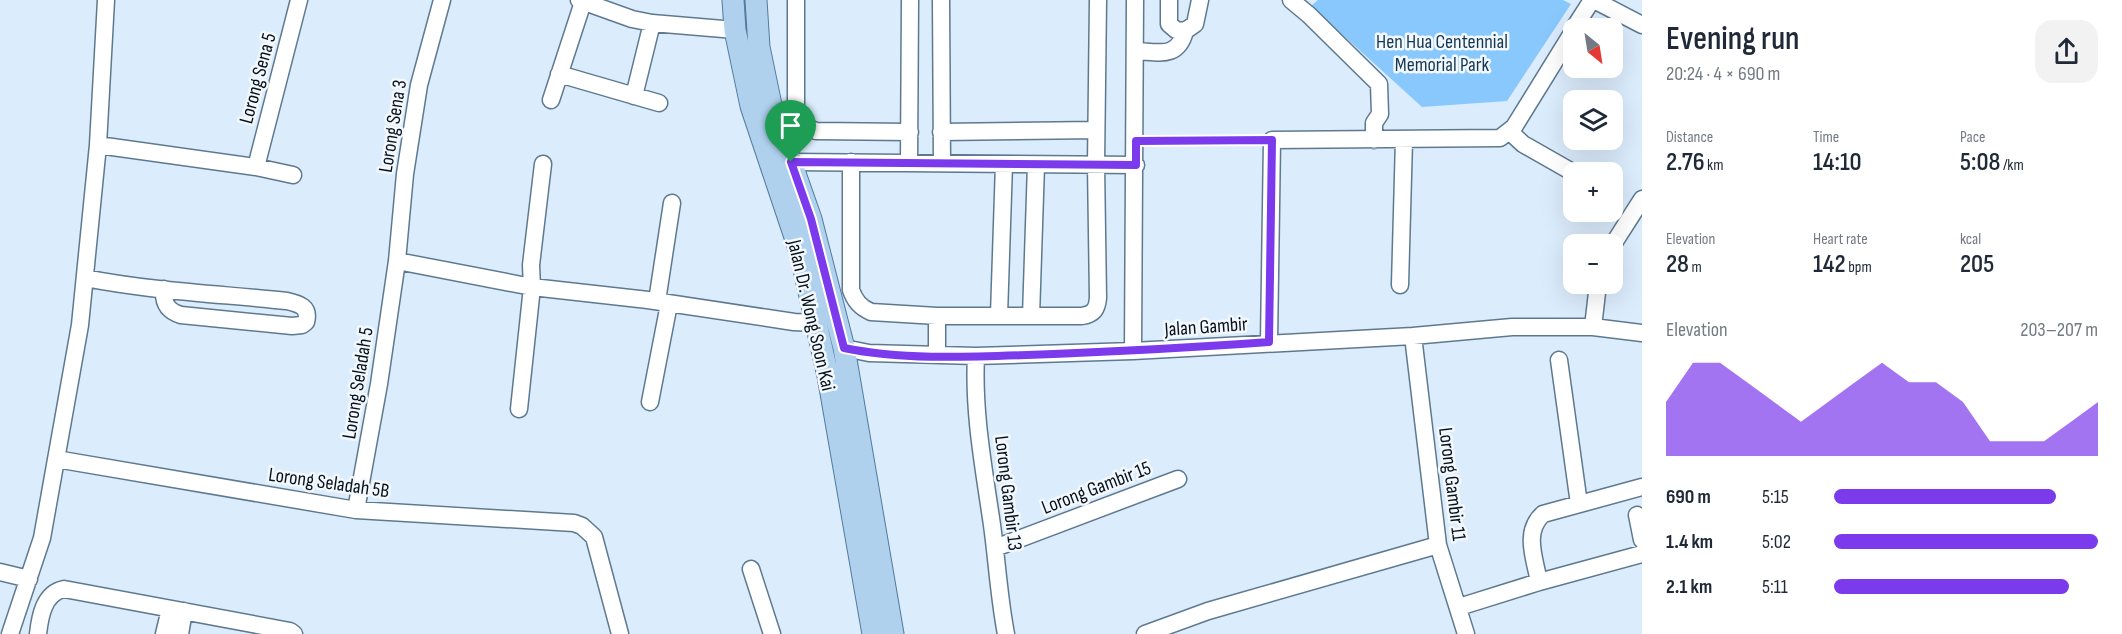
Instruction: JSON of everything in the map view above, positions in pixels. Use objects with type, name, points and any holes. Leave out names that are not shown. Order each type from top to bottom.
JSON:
[{"type":"main road","name":"Jalan Dr. Wong Soon Kai","points":[[733,0],[735,30],[751,106],[800,252],[828,376],[873,634]]},
{"type":"main road","name":"Jalan Dr. Wong Soon Kai","points":[[756,0],[759,47],[771,105],[811,219],[844,348],[893,634]]},
{"type":"street","points":[[10,634],[42,538],[80,325],[98,145],[106,0]]},
{"type":"street","name":"Lorong Sena 5","points":[[256,167],[299,0]]},
{"type":"street","name":"Lorong Sena 3","points":[[397,261],[405,174],[419,85],[442,0]]},
{"type":"street","points":[[796,0],[796,114],[800,122],[807,129],[816,131],[910,132]]},
{"type":"street","points":[[909,163],[910,0]]},
{"type":"street","points":[[941,0],[942,163]]},
{"type":"street","points":[[851,162],[851,290],[858,304],[871,312],[936,316],[1082,316],[1093,313],[1098,307],[1096,165],[1098,0]]},
{"type":"street","points":[[1133,351],[1136,165],[1135,0]]},
{"type":"street","points":[[1169,0],[1169,24],[1176,30],[1185,31],[1195,24],[1200,0]]},
{"type":"street","points":[[1292,0],[1379,84],[1380,114],[1374,123],[1374,140]]},
{"type":"street","points":[[1581,18],[1593,0],[1642,25]]},
{"type":"street","points":[[551,100],[581,1],[632,19],[652,23],[735,30]]},
{"type":"street","points":[[634,96],[652,23]]},
{"type":"street","points":[[1136,51],[1163,53],[1177,49],[1182,44],[1185,31]]},
{"type":"street","points":[[1269,342],[1272,140],[1500,138],[1509,131],[1563,46]]},
{"type":"street","points":[[559,74],[659,103]]},
{"type":"street","points":[[941,132],[1096,130]]},
{"type":"street","points":[[1509,131],[1523,144],[1563,167]]},
{"type":"street","points":[[1400,285],[1404,140]]},
{"type":"street","points":[[98,145],[256,167],[293,175]]},
{"type":"street","points":[[791,162],[1136,165]]},
{"type":"street","points":[[519,409],[532,287],[531,265],[543,164]]},
{"type":"street","points":[[999,315],[1004,164]]},
{"type":"street","points":[[1031,316],[1036,165]]},
{"type":"street","points":[[1620,234],[1642,199]]},
{"type":"street","points":[[650,402],[663,303],[672,203]]},
{"type":"street","points":[[397,261],[532,287],[816,323]]},
{"type":"street","name":"Lorong Seladah 5","points":[[356,510],[372,429],[397,261]]},
{"type":"street","points":[[85,278],[109,283],[287,301],[300,304],[306,309],[308,315],[306,322],[302,325],[292,326],[181,315],[169,309],[165,304],[164,289]]},
{"type":"street","points":[[1593,327],[1597,294]]},
{"type":"street","points":[[936,316],[937,355]]},
{"type":"street","name":"Jalan Gambir","points":[[844,348],[869,353],[937,355],[976,364],[1269,342],[1413,336],[1512,327],[1593,327],[1642,333]]},
{"type":"street","name":"Lorong Gambir 11","points":[[1413,336],[1438,545],[1466,634]]},
{"type":"street","points":[[1559,360],[1579,504]]},
{"type":"street","name":"Lorong Gambir 13","points":[[976,364],[976,396],[1000,604],[1006,634]]},
{"type":"street","name":"Lorong Seladah 5B","points":[[56,459],[356,510],[574,523],[582,526],[594,537],[620,634]]},
{"type":"street","name":"Lorong Gambir 15","points":[[995,548],[1178,479]]},
{"type":"street","points":[[1539,582],[1531,537],[1533,526],[1543,514],[1642,487]]},
{"type":"street","points":[[1637,515],[1642,540]]},
{"type":"street","points":[[1145,634],[1208,611],[1438,545]]},
{"type":"street","points":[[1458,607],[1642,554]]},
{"type":"street","points":[[750,569],[772,634]]},
{"type":"street","points":[[0,572],[29,579]]},
{"type":"street","points":[[38,634],[40,614],[55,590],[64,588],[290,631],[294,634]]},
{"type":"street","points":[[164,634],[177,610]]},
{"type":"street","points":[[177,610],[180,634]]},
{"type":"path","points":[[1136,141],[1272,140]]},
{"type":"green space","name":"Hen Hua Centennial Memorial Park","points":[[1318,0],[1563,0],[1571,4],[1507,101],[1422,107],[1311,6]]},
{"type":"route","points":[[1272,140],[1269,342],[1151,350],[976,356],[869,353],[844,348],[811,219],[791,162],[1136,165],[1136,141],[1272,140]]}]
